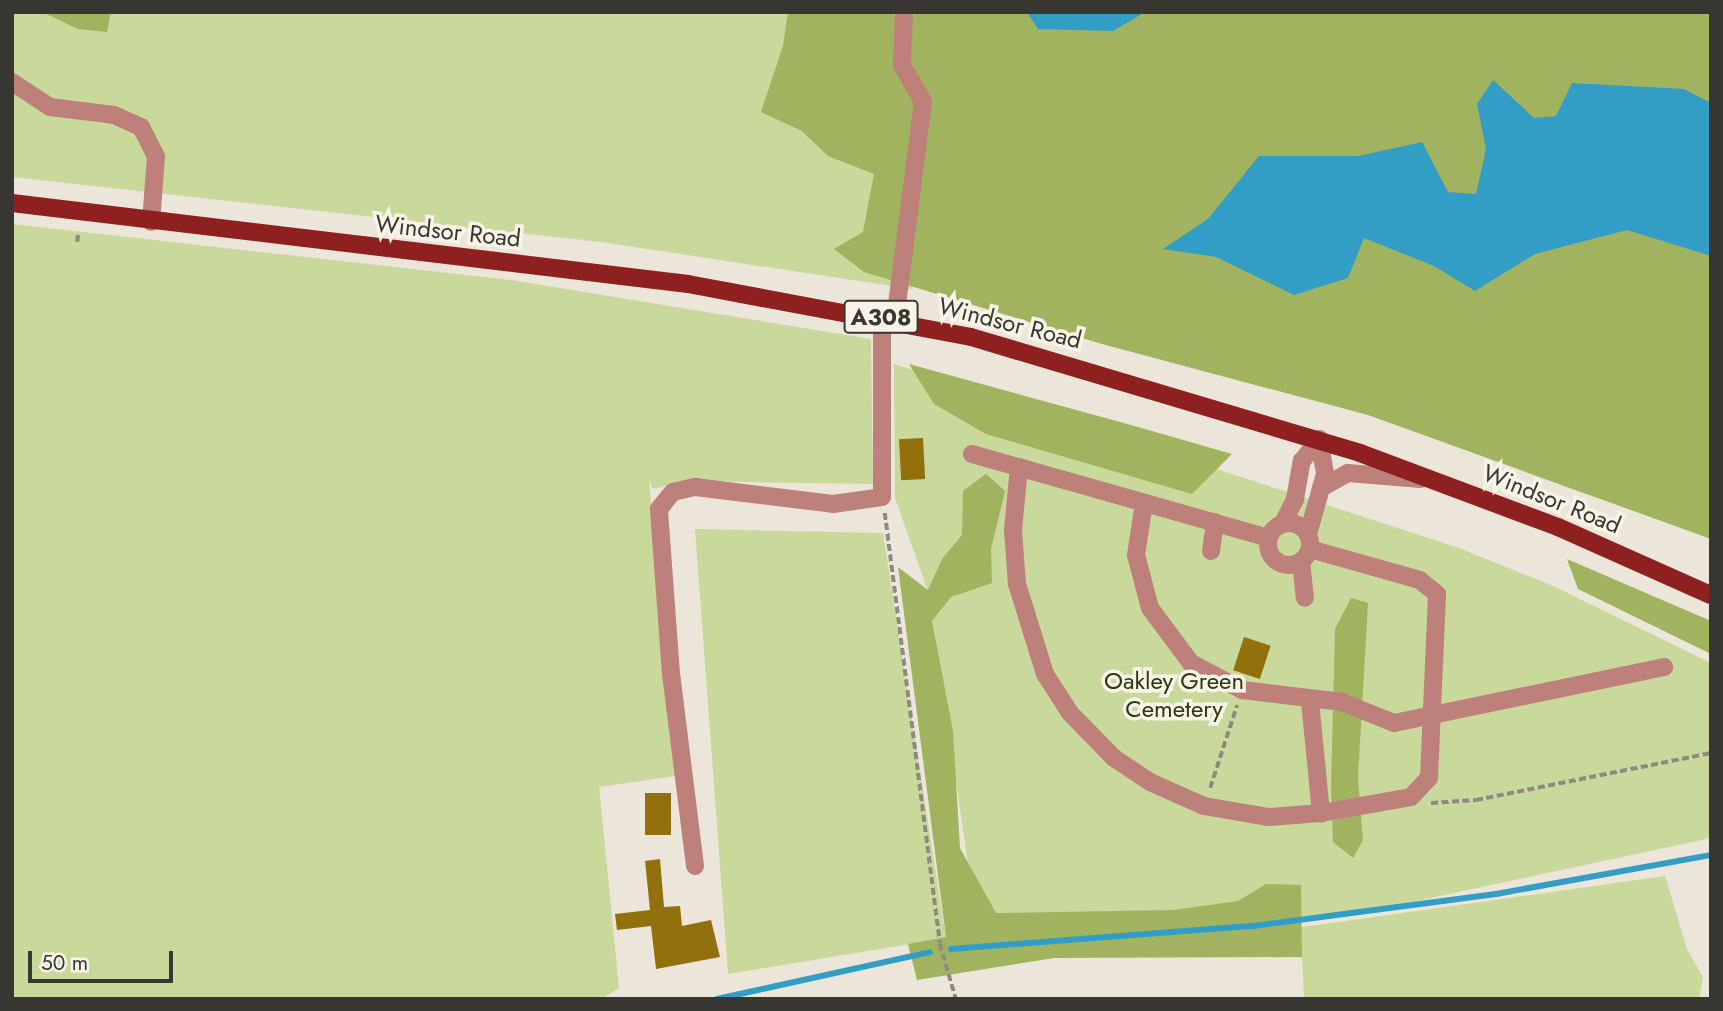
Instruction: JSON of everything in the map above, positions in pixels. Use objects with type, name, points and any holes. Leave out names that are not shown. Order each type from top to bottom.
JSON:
[{"type":"main road","name":"Windsor Road","points":[[12,203],[151,222],[638,277],[889,319],[1068,363],[1319,439],[1439,481],[1581,536],[1711,595]]},
{"type":"lane","points":[[695,866],[670,662],[658,525],[662,503],[673,492],[695,487],[833,504],[883,497],[889,319],[923,102],[902,65],[904,12]]},
{"type":"lane","points":[[12,82],[50,107],[114,115],[148,133],[157,164],[151,222]]},
{"type":"lane","points":[[1304,598],[1306,548],[1326,465],[1319,439]]},
{"type":"lane","points":[[1019,467],[1013,530],[1017,584],[1045,674],[1070,713],[1114,758],[1150,782],[1204,806],[1269,817],[1321,813],[1410,797],[1422,789],[1430,772],[1439,600],[1434,589],[1306,548],[1277,561],[1268,551],[1268,538],[1283,523],[1295,499],[1302,461],[1319,439]]},
{"type":"lane","points":[[972,454],[1268,538]]},
{"type":"lane","points":[[1321,488],[1349,473],[1439,481]]},
{"type":"lane","points":[[1144,503],[1136,555],[1150,608],[1191,663],[1242,690],[1310,701],[1342,702],[1394,723],[1664,667]]},
{"type":"lane","points":[[1211,551],[1215,522]]},
{"type":"lane","points":[[1283,523],[1297,524],[1306,548]]},
{"type":"lane","points":[[1310,701],[1321,813]]},
{"type":"path","points":[[77,242],[78,232]]},
{"type":"path","points":[[883,497],[940,944],[956,999]]},
{"type":"path","points":[[1204,806],[1242,690]]},
{"type":"path","points":[[1424,803],[1476,800],[1711,753]]},
{"type":"green space","points":[[12,12],[919,12],[912,289],[601,242],[12,177]]},
{"type":"green space","points":[[42,12],[111,12],[107,32],[78,29]]},
{"type":"green space","points":[[788,12],[1711,12],[1711,539],[1368,415],[1102,344],[864,272],[834,249],[863,232],[874,174],[828,156],[802,131],[761,112],[783,46]]},
{"type":"green space","points":[[12,224],[511,280],[871,339],[873,484],[682,481],[653,489],[649,480],[675,776],[599,787],[619,988],[601,999],[12,999]]},
{"type":"green space","name":"Oakley Green Cemetery","points":[[894,364],[1459,548],[1551,585],[1711,663],[1711,838],[1342,917],[979,938],[928,591],[895,498]]},
{"type":"green space","points":[[909,364],[1232,454],[1192,494],[986,434],[934,404]]},
{"type":"green space","points":[[986,474],[1005,491],[991,549],[992,583],[951,597],[932,621],[953,731],[960,848],[996,913],[1173,910],[1238,901],[1266,884],[1301,885],[1302,957],[1054,958],[917,980],[908,944],[946,937],[898,567],[928,590],[942,559],[962,535],[963,491]]},
{"type":"green space","points":[[695,529],[883,533],[946,938],[728,974]]},
{"type":"green space","points":[[1567,559],[1711,621],[1711,654],[1578,589]]},
{"type":"green space","points":[[1351,598],[1368,603],[1358,777],[1363,840],[1353,858],[1333,842],[1331,787],[1335,629]]},
{"type":"green space","points":[[1665,876],[1687,949],[1703,977],[1699,999],[1304,999],[1302,957],[1289,929]]},
{"type":"water","points":[[1027,12],[1145,12],[1113,31],[1038,29]]},
{"type":"water","points":[[1493,80],[1534,118],[1556,116],[1572,83],[1684,89],[1711,103],[1711,256],[1627,230],[1535,254],[1475,291],[1434,266],[1364,238],[1348,278],[1294,295],[1216,257],[1163,249],[1208,219],[1259,156],[1358,156],[1422,142],[1448,192],[1476,194],[1486,149],[1477,104]]},
{"type":"building","points":[[923,438],[925,479],[901,480],[899,439]]},
{"type":"building","points":[[1244,637],[1271,646],[1260,679],[1233,670]]},
{"type":"building","points":[[645,793],[671,793],[671,835],[645,835]]},
{"type":"building","points":[[660,859],[664,907],[680,906],[682,926],[711,920],[720,957],[656,969],[651,926],[617,930],[615,914],[650,910],[645,861]]},
{"type":"waterway","points":[[951,949],[1253,926],[1496,894],[1711,855]]},
{"type":"waterway","points":[[717,999],[930,952]]}]
